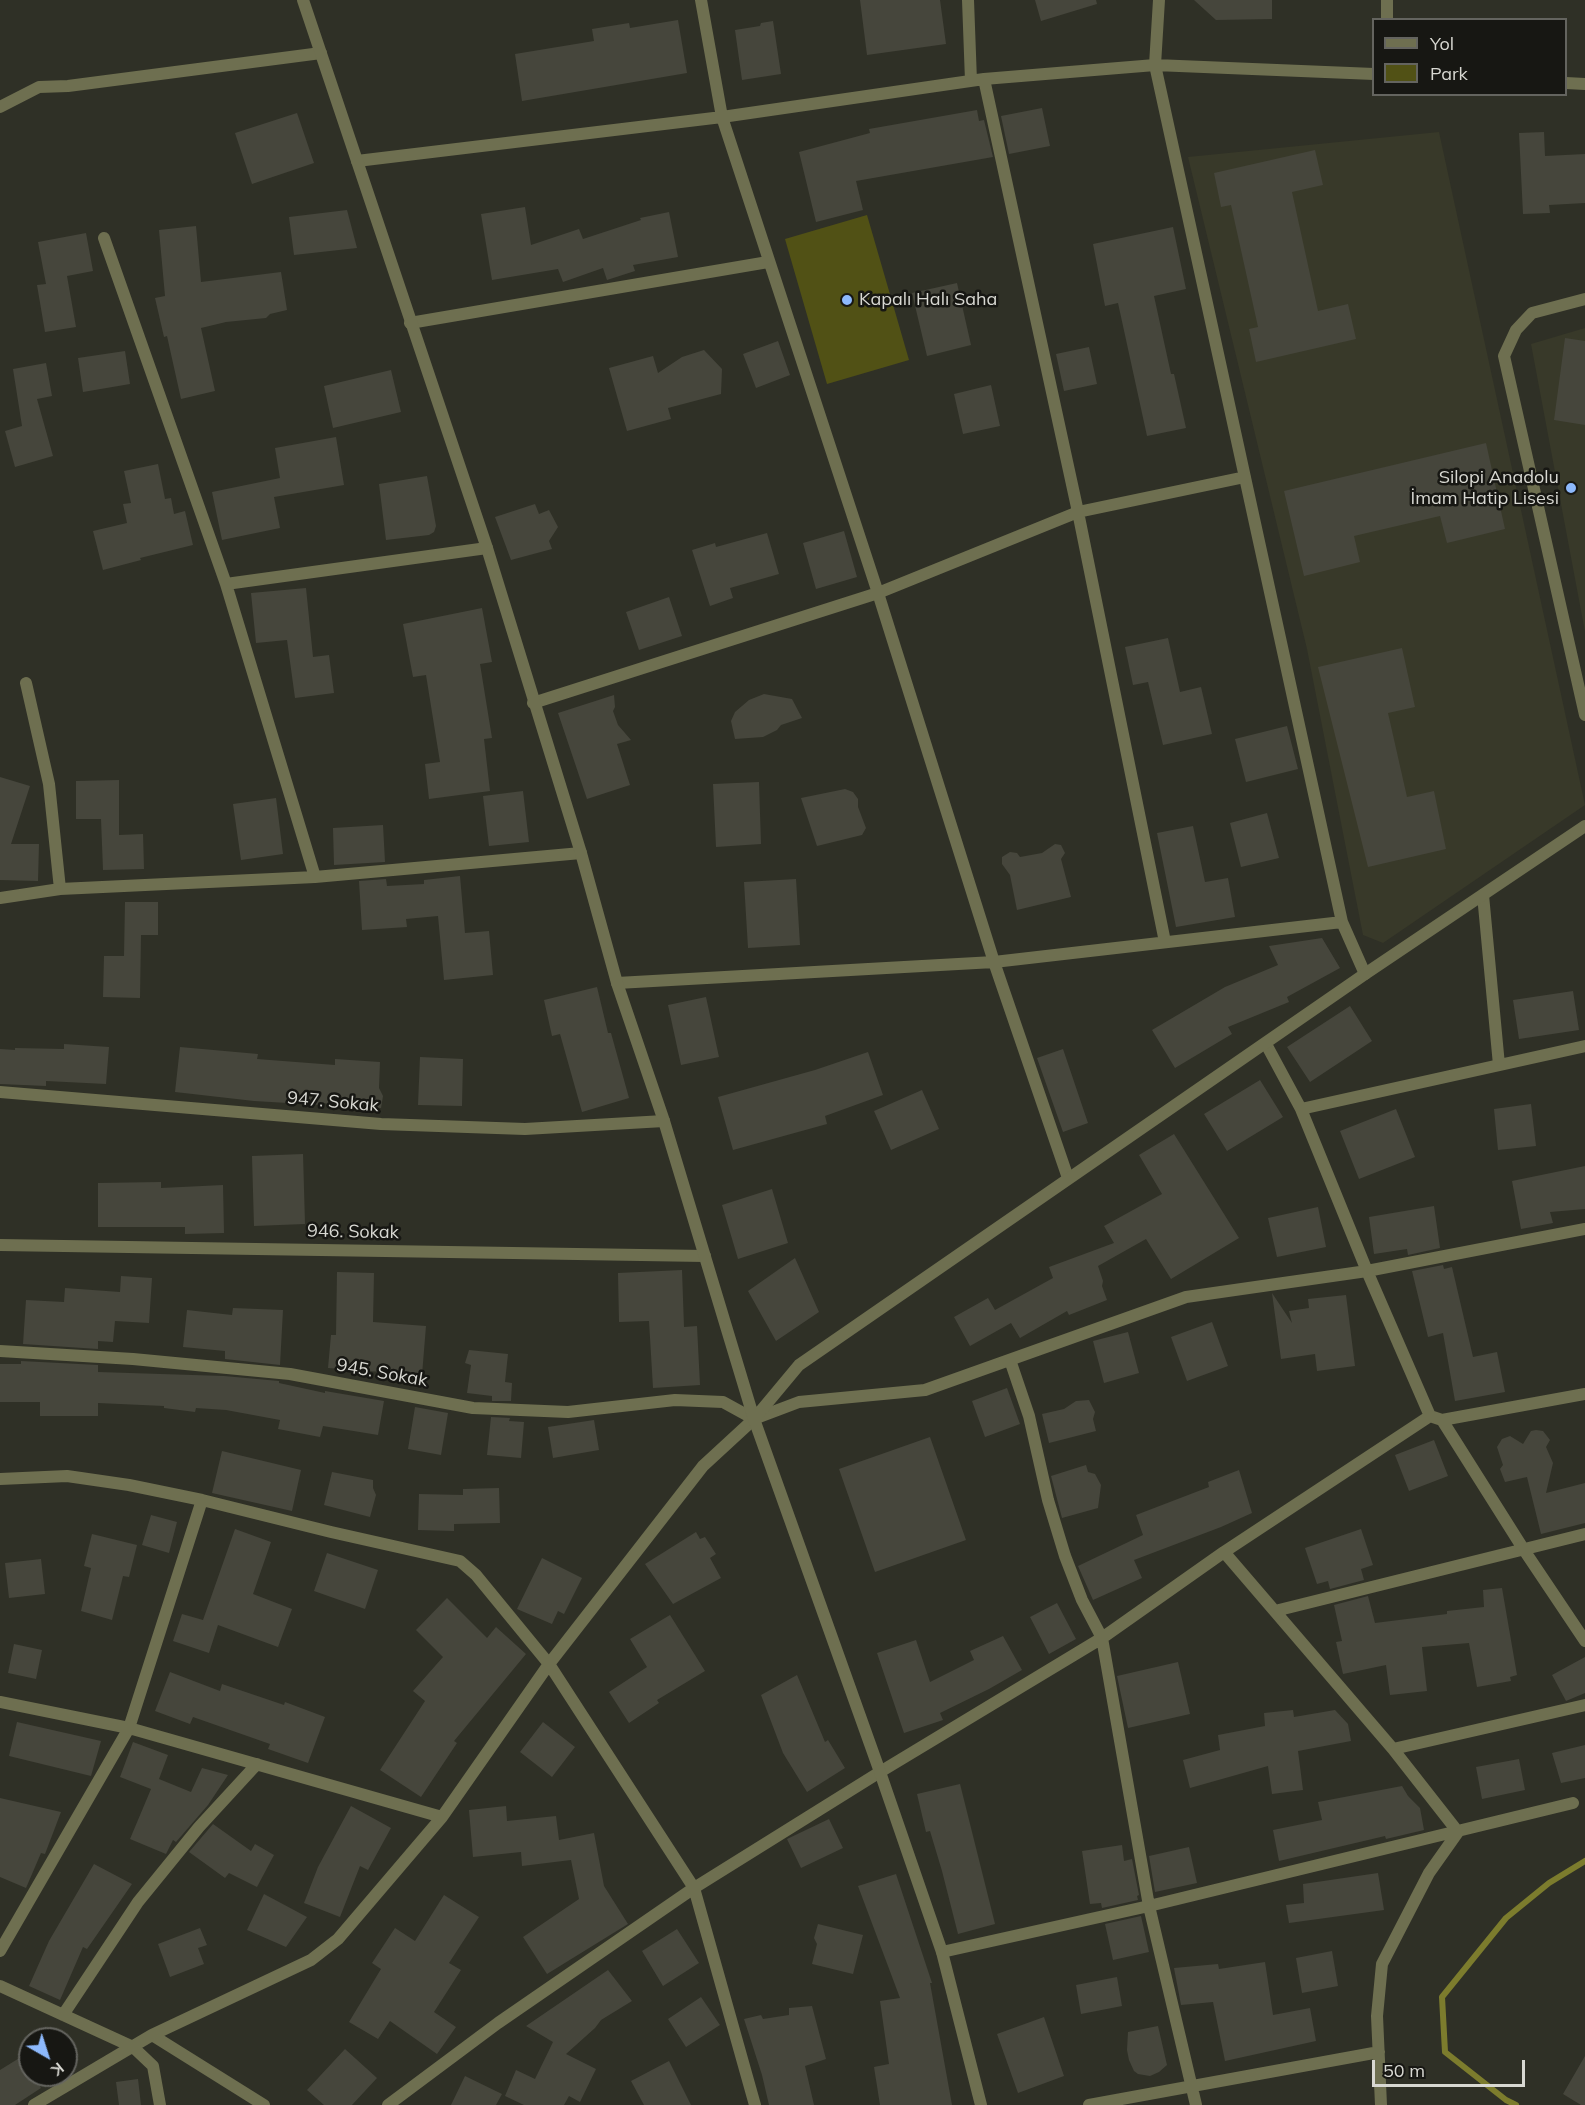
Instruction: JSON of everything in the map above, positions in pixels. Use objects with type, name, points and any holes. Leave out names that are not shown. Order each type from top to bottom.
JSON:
[{"type":"street","points":[[303,0],[487,548],[581,853],[617,983],[664,1121],[754,1419],[942,1953],[981,2105]]},
{"type":"street","points":[[701,0],[722,117],[878,593],[994,962],[1068,1178]]},
{"type":"street","points":[[968,0],[977,80],[1078,512],[1165,942]]},
{"type":"street","points":[[1159,0],[1155,65],[1342,922],[1365,974]]},
{"type":"street","points":[[1387,0],[1387,18]]},
{"type":"street","points":[[0,107],[39,87],[80,84],[321,53]]},
{"type":"street","points":[[357,161],[722,117],[977,80],[1155,65],[1372,74]]},
{"type":"street","points":[[1567,83],[1585,84]]},
{"type":"street","points":[[104,238],[226,584],[315,877]]},
{"type":"street","points":[[410,323],[768,262]]},
{"type":"street","points":[[1585,299],[1532,313],[1516,330],[1504,356],[1585,715]]},
{"type":"street","points":[[533,703],[878,593],[1078,512],[1245,477]]},
{"type":"street","points":[[226,584],[487,548]]},
{"type":"street","points":[[26,683],[49,784],[60,889]]},
{"type":"street","points":[[34,2105],[152,2035],[311,1960],[338,1939],[442,1817],[549,1664],[703,1466],[754,1419],[799,1365],[1365,974],[1585,826]]},
{"type":"street","points":[[0,898],[60,889],[315,877],[581,853]]},
{"type":"street","points":[[1484,895],[1499,1065]]},
{"type":"street","points":[[617,983],[994,962],[1342,922]]},
{"type":"street","points":[[1266,1044],[1301,1109],[1367,1271],[1436,1418],[1585,1641]]},
{"type":"street","points":[[1301,1109],[1585,1046]]},
{"type":"street","name":"947. Sokak","points":[[0,1092],[381,1124],[525,1128],[664,1121]]},
{"type":"street","points":[[754,1419],[799,1402],[925,1390],[1186,1297],[1367,1271],[1585,1229]]},
{"type":"street","name":"946. Sokak","points":[[0,1245],[705,1256]]},
{"type":"street","name":"945. Sokak","points":[[0,1351],[133,1359],[290,1374],[473,1408],[568,1412],[675,1400],[723,1402],[754,1419]]},
{"type":"street","points":[[1010,1360],[1029,1416],[1048,1500],[1065,1556],[1082,1600],[1102,1638],[1149,1905],[1196,2105]]},
{"type":"street","points":[[388,2105],[498,2023],[694,1888],[1102,1638],[1224,1552],[1436,1418],[1585,1394]]},
{"type":"street","points":[[0,1479],[67,1476],[129,1485],[460,1561],[476,1575],[549,1664],[694,1888],[755,2105]]},
{"type":"street","points":[[0,1951],[129,1728],[202,1500]]},
{"type":"street","points":[[1275,1611],[1585,1534]]},
{"type":"street","points":[[1224,1552],[1393,1749],[1458,1832]]},
{"type":"street","points":[[0,1702],[129,1728],[442,1817]]},
{"type":"street","points":[[1393,1749],[1585,1705]]},
{"type":"street","points":[[63,2015],[138,1902],[199,1827],[257,1764]]},
{"type":"street","points":[[942,1953],[1574,1803]]},
{"type":"street","points":[[1381,2105],[1377,2016],[1382,1964],[1429,1873],[1458,1832]]},
{"type":"street","points":[[0,1986],[133,2047],[153,2066],[160,2105]]},
{"type":"street","points":[[152,2035],[264,2105]]},
{"type":"street","points":[[1089,2105],[1379,2052]]},
{"type":"shaded area","points":[[1439,132],[1585,805],[1383,943],[1363,935],[1307,649],[1188,157]]},
{"type":"shaded area","name":"Silopi Anadolu İmam Hatip Lisesi","points":[[1585,328],[1585,632],[1531,344]]},
{"type":"green space","name":"Kapalı Halı Saha","points":[[867,215],[909,360],[827,384],[785,239]]},
{"type":"building","points":[[860,0],[940,0],[946,44],[867,55]]},
{"type":"building","points":[[1035,0],[1096,0],[1097,4],[1041,21]]},
{"type":"building","points":[[1194,0],[1272,0],[1272,19],[1216,20]]},
{"type":"building","points":[[678,20],[687,73],[522,101],[515,54],[594,41],[592,29],[629,23],[630,28]]},
{"type":"building","points":[[773,21],[781,74],[742,80],[735,30],[760,26],[761,23]]},
{"type":"building","points":[[1042,108],[1050,146],[1009,154],[1001,116]]},
{"type":"building","points":[[977,110],[979,121],[984,120],[993,157],[856,181],[863,210],[816,222],[799,152],[870,133],[869,129]]},
{"type":"building","points":[[297,113],[314,163],[252,184],[235,133]]},
{"type":"building","points":[[1544,132],[1545,156],[1585,154],[1585,203],[1549,205],[1550,213],[1523,214],[1519,133]]},
{"type":"building","points":[[1315,150],[1323,185],[1292,192],[1318,311],[1348,304],[1356,339],[1256,362],[1249,329],[1258,327],[1231,205],[1221,207],[1214,173]]},
{"type":"building","points":[[525,207],[531,245],[579,229],[583,239],[641,220],[640,218],[669,212],[678,257],[633,265],[635,271],[607,280],[603,268],[563,282],[558,269],[492,280],[481,214]]},
{"type":"building","points":[[347,210],[357,248],[294,255],[289,217]]},
{"type":"building","points":[[196,226],[201,282],[281,272],[287,310],[270,314],[266,318],[226,322],[201,328],[215,391],[181,399],[167,336],[164,337],[155,298],[165,296],[159,230]]},
{"type":"building","points":[[1173,227],[1186,289],[1154,296],[1171,374],[1174,374],[1186,428],[1147,436],[1118,303],[1105,306],[1093,244]]},
{"type":"building","points":[[86,233],[93,271],[67,276],[76,327],[45,332],[37,285],[46,284],[38,242]]},
{"type":"building","points":[[957,283],[971,345],[927,356],[912,293]]},
{"type":"building","points":[[1565,338],[1585,341],[1585,425],[1554,420]]},
{"type":"building","points":[[778,341],[790,375],[756,388],[743,354]]},
{"type":"building","points":[[1089,347],[1097,384],[1064,391],[1056,354]]},
{"type":"building","points":[[704,350],[722,369],[721,394],[668,408],[671,419],[627,431],[609,368],[653,356],[658,373],[682,357]]},
{"type":"building","points":[[125,351],[130,384],[83,392],[78,358]]},
{"type":"building","points":[[46,363],[52,396],[37,399],[53,456],[15,467],[5,431],[22,426],[13,369]]},
{"type":"building","points":[[391,370],[401,412],[333,428],[324,386]]},
{"type":"building","points":[[991,385],[1000,426],[963,434],[954,394]]},
{"type":"building","points":[[336,437],[344,485],[274,497],[280,528],[222,540],[212,492],[280,478],[275,448]]},
{"type":"building","points":[[1486,443],[1505,529],[1447,543],[1440,516],[1354,536],[1360,562],[1304,576],[1284,491]]},
{"type":"building","points":[[158,464],[165,499],[171,498],[174,514],[185,511],[193,545],[103,570],[93,531],[127,523],[123,504],[131,503],[124,471]]},
{"type":"building","points":[[427,476],[436,526],[434,532],[429,535],[386,540],[379,484]]},
{"type":"building","points":[[535,504],[539,514],[549,510],[558,527],[549,541],[552,549],[511,560],[495,517]]},
{"type":"building","points":[[844,531],[857,577],[816,589],[803,543]]},
{"type":"building","points":[[767,533],[779,574],[730,588],[733,598],[710,606],[692,550],[715,543],[716,547]]},
{"type":"building","points":[[306,588],[313,657],[329,655],[334,693],[295,698],[287,640],[256,643],[251,593]]},
{"type":"building","points":[[669,597],[682,636],[639,650],[626,612]]},
{"type":"building","points":[[482,608],[492,662],[480,664],[492,738],[484,739],[490,791],[429,799],[425,764],[440,762],[426,675],[413,677],[403,624]]},
{"type":"building","points":[[1168,638],[1180,692],[1201,687],[1212,734],[1163,745],[1148,682],[1133,685],[1125,647]]},
{"type":"building","points":[[1402,648],[1415,707],[1388,713],[1407,797],[1434,791],[1446,849],[1368,867],[1318,667]]},
{"type":"building","points":[[764,694],[792,699],[802,718],[781,725],[777,730],[763,737],[735,739],[731,721],[735,712],[749,700]]},
{"type":"building","points":[[614,695],[613,711],[618,725],[631,740],[617,744],[630,785],[587,799],[558,713]]},
{"type":"building","points":[[1287,726],[1298,769],[1246,782],[1235,739]]},
{"type":"building","points":[[0,777],[30,786],[11,844],[39,844],[38,881],[0,880]]},
{"type":"building","points":[[119,780],[119,835],[143,834],[144,869],[103,870],[101,819],[76,819],[76,781]]},
{"type":"building","points":[[759,782],[761,844],[716,847],[713,784]]},
{"type":"building","points":[[845,789],[853,792],[858,799],[858,807],[866,828],[862,835],[817,846],[801,798]]},
{"type":"building","points":[[523,791],[529,842],[489,846],[483,796]]},
{"type":"building","points":[[276,798],[283,854],[241,860],[233,804]]},
{"type":"building","points":[[1267,813],[1279,858],[1241,867],[1230,823]]},
{"type":"building","points":[[383,825],[385,862],[334,865],[333,828]]},
{"type":"building","points":[[1193,826],[1205,882],[1228,878],[1235,917],[1176,927],[1157,833]]},
{"type":"building","points":[[1055,844],[1061,845],[1065,853],[1061,859],[1071,897],[1017,910],[1010,875],[1002,864],[1002,857],[1010,852],[1017,853],[1020,857],[1042,853]]},
{"type":"building","points":[[460,876],[465,933],[489,931],[493,975],[444,980],[438,916],[406,919],[407,927],[362,930],[359,881],[386,879],[387,886],[424,884],[424,880]]},
{"type":"building","points":[[796,879],[800,945],[748,948],[744,882]]},
{"type":"building","points":[[125,902],[158,902],[158,935],[141,935],[140,998],[103,997],[104,956],[124,956]]},
{"type":"building","points":[[1322,938],[1340,968],[1287,997],[1289,1002],[1228,1027],[1232,1034],[1175,1068],[1152,1030],[1225,987],[1278,965],[1269,946]]},
{"type":"building","points":[[597,987],[608,1033],[611,1033],[629,1098],[582,1112],[560,1034],[552,1036],[544,1000]]},
{"type":"building","points":[[1573,991],[1579,1030],[1519,1039],[1513,1000]]},
{"type":"building","points":[[706,997],[719,1057],[681,1065],[668,1005]]},
{"type":"building","points":[[1350,1006],[1372,1041],[1310,1082],[1287,1047]]},
{"type":"building","points":[[64,1044],[109,1047],[106,1084],[46,1081],[46,1086],[0,1084],[0,1049],[64,1049]]},
{"type":"building","points":[[180,1047],[258,1054],[257,1059],[335,1065],[335,1059],[380,1062],[379,1088],[383,1096],[381,1108],[254,1101],[175,1092]]},
{"type":"building","points":[[1063,1049],[1088,1123],[1063,1132],[1037,1058]]},
{"type":"building","points":[[868,1052],[883,1095],[825,1116],[827,1124],[733,1150],[718,1097],[815,1070]]},
{"type":"building","points":[[420,1057],[463,1059],[462,1106],[418,1105]]},
{"type":"building","points":[[1260,1080],[1283,1117],[1227,1151],[1204,1114]]},
{"type":"building","points":[[922,1090],[939,1129],[891,1150],[874,1111]]},
{"type":"building","points":[[1531,1104],[1536,1146],[1498,1150],[1494,1109]]},
{"type":"building","points":[[1396,1109],[1415,1157],[1359,1179],[1340,1131]]},
{"type":"building","points":[[1174,1134],[1239,1238],[1171,1279],[1146,1239],[1098,1266],[1107,1300],[1069,1315],[1067,1311],[1020,1338],[1011,1323],[970,1346],[954,1317],[988,1298],[995,1310],[1053,1278],[1049,1267],[1114,1243],[1104,1226],[1162,1194],[1139,1155]]},
{"type":"building","points":[[303,1154],[305,1224],[254,1226],[252,1156]]},
{"type":"building","points":[[1585,1166],[1585,1209],[1550,1212],[1553,1223],[1521,1229],[1512,1181]]},
{"type":"building","points":[[161,1182],[161,1188],[223,1185],[224,1233],[185,1234],[185,1227],[98,1227],[98,1183]]},
{"type":"building","points":[[772,1189],[788,1243],[738,1259],[722,1205]]},
{"type":"building","points":[[1434,1206],[1440,1248],[1408,1255],[1407,1249],[1374,1254],[1369,1217]]},
{"type":"building","points":[[1318,1207],[1326,1247],[1277,1257],[1268,1218]]},
{"type":"building","points":[[795,1258],[819,1312],[776,1341],[748,1291]]},
{"type":"building","points":[[1443,1265],[1444,1269],[1452,1267],[1473,1357],[1497,1352],[1505,1392],[1455,1401],[1443,1333],[1428,1337],[1412,1271]]},
{"type":"building","points":[[682,1270],[684,1327],[697,1326],[700,1385],[653,1388],[649,1321],[619,1322],[618,1273]]},
{"type":"building","points":[[337,1272],[374,1273],[373,1322],[426,1326],[422,1375],[328,1368],[331,1335],[336,1335]]},
{"type":"building","points":[[121,1276],[152,1278],[149,1323],[115,1321],[113,1342],[98,1341],[98,1349],[23,1344],[26,1300],[64,1302],[65,1288],[120,1292]]},
{"type":"building","points":[[1272,1293],[1292,1323],[1289,1311],[1309,1308],[1308,1299],[1346,1295],[1355,1366],[1317,1371],[1315,1354],[1281,1359]]},
{"type":"building","points":[[233,1308],[283,1310],[280,1365],[225,1359],[225,1351],[183,1347],[187,1310],[232,1315]]},
{"type":"building","points":[[1212,1322],[1228,1366],[1187,1381],[1171,1337]]},
{"type":"building","points":[[1128,1332],[1139,1373],[1104,1383],[1093,1341]]},
{"type":"building","points":[[469,1350],[508,1354],[505,1382],[512,1383],[511,1401],[492,1401],[492,1396],[467,1393],[471,1365],[465,1363]]},
{"type":"building","points":[[21,1361],[98,1365],[98,1372],[224,1376],[279,1381],[279,1383],[325,1393],[325,1391],[384,1401],[378,1435],[323,1426],[320,1437],[278,1429],[280,1420],[226,1410],[196,1408],[195,1412],[164,1408],[164,1406],[98,1403],[98,1416],[40,1416],[40,1402],[0,1402],[0,1364],[21,1364]]},
{"type":"building","points":[[1007,1388],[1020,1424],[985,1437],[972,1401]]},
{"type":"building","points":[[1089,1400],[1095,1412],[1093,1419],[1096,1431],[1049,1443],[1042,1414],[1064,1409],[1076,1401]]},
{"type":"building","points":[[415,1407],[448,1413],[441,1455],[408,1449]]},
{"type":"building","points":[[491,1417],[510,1418],[509,1421],[524,1422],[521,1458],[487,1455]]},
{"type":"building","points":[[594,1420],[599,1450],[553,1458],[548,1427]]},
{"type":"building","points":[[1531,1431],[1543,1431],[1550,1440],[1546,1447],[1553,1463],[1546,1493],[1585,1483],[1585,1523],[1541,1534],[1527,1477],[1505,1482],[1500,1469],[1503,1465],[1497,1447],[1502,1439],[1510,1436],[1523,1444]]},
{"type":"building","points":[[930,1437],[966,1540],[875,1572],[839,1469]]},
{"type":"building","points":[[1434,1440],[1448,1476],[1409,1491],[1395,1455]]},
{"type":"building","points":[[222,1451],[301,1470],[292,1511],[212,1493]]},
{"type":"building","points":[[1086,1465],[1088,1472],[1095,1474],[1101,1485],[1098,1508],[1062,1518],[1051,1476]]},
{"type":"building","points":[[1239,1470],[1252,1513],[1134,1560],[1142,1578],[1093,1600],[1078,1566],[1143,1535],[1136,1515],[1209,1487],[1208,1482]]},
{"type":"building","points":[[332,1472],[373,1480],[376,1495],[370,1517],[324,1505]]},
{"type":"building","points":[[499,1488],[500,1523],[454,1524],[454,1531],[418,1530],[419,1494],[463,1495],[463,1489]]},
{"type":"building","points":[[151,1515],[177,1522],[169,1553],[142,1545]]},
{"type":"building","points":[[235,1529],[271,1542],[253,1594],[292,1609],[278,1647],[218,1625],[209,1653],[173,1641],[182,1614],[203,1620]]},
{"type":"building","points":[[1361,1529],[1373,1565],[1361,1569],[1364,1580],[1330,1589],[1328,1581],[1317,1584],[1305,1548]]},
{"type":"building","points":[[696,1532],[700,1539],[705,1537],[716,1554],[710,1558],[721,1578],[673,1604],[645,1564]]},
{"type":"building","points":[[92,1534],[137,1545],[129,1577],[123,1576],[112,1620],[81,1611],[91,1568],[84,1566]]},
{"type":"building","points":[[327,1553],[378,1570],[365,1609],[314,1591]]},
{"type":"building","points":[[542,1558],[582,1578],[564,1614],[558,1611],[552,1624],[517,1609]]},
{"type":"building","points":[[41,1559],[45,1594],[9,1598],[5,1563]]},
{"type":"building","points":[[1502,1588],[1517,1675],[1510,1677],[1511,1681],[1477,1687],[1469,1643],[1422,1647],[1427,1691],[1390,1695],[1386,1665],[1343,1674],[1336,1642],[1342,1641],[1334,1605],[1368,1596],[1375,1623],[1484,1607],[1483,1590]]},
{"type":"building","points":[[447,1598],[487,1638],[496,1627],[526,1654],[454,1741],[457,1743],[421,1797],[380,1770],[425,1701],[413,1691],[443,1657],[416,1630]]},
{"type":"building","points":[[1057,1603],[1076,1639],[1049,1654],[1030,1617]]},
{"type":"building","points":[[670,1615],[705,1671],[657,1700],[659,1703],[629,1723],[609,1692],[647,1667],[630,1639]]},
{"type":"building","points":[[1003,1636],[1022,1670],[940,1713],[943,1720],[904,1733],[877,1653],[916,1640],[930,1682],[974,1660],[970,1651]]},
{"type":"building","points":[[14,1644],[42,1650],[36,1679],[8,1673]]},
{"type":"building","points":[[1585,1657],[1585,1693],[1566,1701],[1552,1675]]},
{"type":"building","points":[[1178,1662],[1190,1714],[1128,1728],[1117,1676]]},
{"type":"building","points":[[170,1672],[220,1691],[222,1684],[284,1705],[285,1702],[325,1717],[308,1763],[268,1749],[270,1744],[193,1717],[190,1724],[155,1711]]},
{"type":"building","points":[[797,1675],[825,1742],[828,1740],[845,1768],[807,1792],[783,1753],[761,1695]]},
{"type":"building","points":[[1293,1710],[1294,1717],[1335,1710],[1348,1724],[1351,1741],[1298,1751],[1303,1790],[1272,1794],[1268,1766],[1190,1788],[1183,1760],[1220,1750],[1218,1735],[1265,1726],[1264,1713]]},
{"type":"building","points":[[17,1722],[101,1741],[91,1776],[9,1756]]},
{"type":"building","points":[[543,1722],[575,1747],[552,1777],[520,1752]]},
{"type":"building","points":[[133,1742],[168,1755],[159,1779],[191,1792],[202,1768],[228,1775],[208,1805],[176,1842],[173,1840],[166,1854],[130,1839],[151,1789],[120,1777]]},
{"type":"building","points":[[1585,1745],[1585,1778],[1561,1783],[1552,1753]]},
{"type":"building","points":[[1519,1759],[1525,1790],[1482,1799],[1476,1767]]},
{"type":"building","points":[[960,1784],[995,1924],[958,1934],[942,1871],[930,1831],[926,1832],[917,1794]]},
{"type":"building","points":[[1402,1786],[1420,1808],[1424,1830],[1386,1839],[1385,1836],[1279,1861],[1273,1830],[1322,1820],[1318,1802]]},
{"type":"building","points":[[0,1798],[61,1812],[45,1854],[41,1853],[26,1888],[0,1877]]},
{"type":"building","points":[[351,1806],[391,1828],[368,1870],[360,1866],[340,1917],[304,1903],[318,1867]]},
{"type":"building","points":[[506,1806],[507,1821],[556,1816],[559,1840],[594,1833],[604,1886],[628,1924],[547,1974],[523,1937],[579,1899],[571,1860],[522,1866],[521,1852],[473,1857],[469,1810]]},
{"type":"building","points":[[829,1819],[843,1848],[801,1868],[787,1839]]},
{"type":"building","points":[[213,1824],[251,1851],[255,1844],[274,1855],[257,1887],[229,1873],[225,1878],[189,1852]]},
{"type":"building","points":[[1122,1845],[1124,1861],[1132,1859],[1138,1900],[1102,1908],[1101,1903],[1090,1904],[1082,1851]]},
{"type":"building","points":[[1189,1847],[1197,1883],[1155,1892],[1149,1856]]},
{"type":"building","points":[[94,1864],[132,1884],[87,1949],[83,1947],[60,2000],[29,1986],[49,1941]]},
{"type":"building","points":[[1378,1873],[1384,1910],[1289,1923],[1286,1905],[1304,1903],[1303,1884]]},
{"type":"building","points":[[896,1874],[932,1983],[930,1983],[952,2105],[880,2105],[874,2067],[889,2064],[880,2001],[900,1998],[858,1886]]},
{"type":"building","points":[[264,1894],[307,1917],[286,1947],[247,1930]]},
{"type":"building","points":[[444,1895],[479,1917],[449,1963],[461,1970],[434,2012],[456,2027],[437,2054],[390,2021],[378,2039],[349,2022],[381,1969],[372,1963],[395,1928],[415,1941]]},
{"type":"building","points":[[1141,1916],[1149,1952],[1113,1960],[1105,1924]]},
{"type":"building","points":[[818,1924],[863,1935],[853,1974],[812,1964],[817,1944],[814,1938]]},
{"type":"building","points":[[200,1928],[207,1945],[198,1948],[204,1964],[170,1977],[158,1944]]},
{"type":"building","points":[[677,1929],[699,1963],[663,1986],[642,1951]]},
{"type":"building","points":[[1332,1951],[1338,1986],[1302,1993],[1296,1958]]},
{"type":"building","points":[[1265,1962],[1273,2015],[1310,2008],[1316,2041],[1225,2061],[1213,2002],[1181,2005],[1174,1968],[1218,1964],[1219,1969]]},
{"type":"building","points":[[608,1970],[632,2001],[601,2020],[566,2054],[596,2069],[580,2102],[569,2096],[564,2105],[524,2105],[505,2096],[516,2070],[535,2079],[553,2042],[526,2026]]},
{"type":"building","points":[[1117,1977],[1122,2006],[1081,2014],[1076,1985]]},
{"type":"building","points":[[701,1997],[720,2025],[686,2047],[668,2019]]},
{"type":"building","points":[[812,2006],[826,2059],[805,2066],[814,2105],[769,2105],[744,2019],[761,2015],[763,2019],[789,2015],[789,2008]]},
{"type":"building","points":[[1044,2017],[1064,2076],[1018,2093],[997,2034]]},
{"type":"building","points":[[1158,2026],[1167,2065],[1150,2076],[1138,2074],[1129,2060],[1128,2032]]},
{"type":"building","points":[[345,2049],[377,2078],[352,2105],[324,2105],[307,2090]]},
{"type":"building","points":[[1585,2056],[1585,2105],[1581,2105],[1563,2094]]},
{"type":"building","points":[[18,2059],[18,2087],[41,2088],[15,2105],[0,2105],[0,2070]]},
{"type":"building","points":[[669,2061],[691,2105],[644,2105],[631,2081]]},
{"type":"building","points":[[465,2076],[502,2094],[496,2105],[451,2105]]},
{"type":"building","points":[[138,2079],[141,2105],[119,2105],[116,2082]]},
{"type":"waterway","points":[[1516,2105],[1506,2100],[1445,2052],[1442,1997],[1506,1918],[1549,1883],[1585,1861]]},
{"type":"place","name":"Kapalı Halı Saha","points":[[847,300]]},
{"type":"place","name":"Silopi Anadolu İmam Hatip Lisesi","points":[[1571,488]]}]
